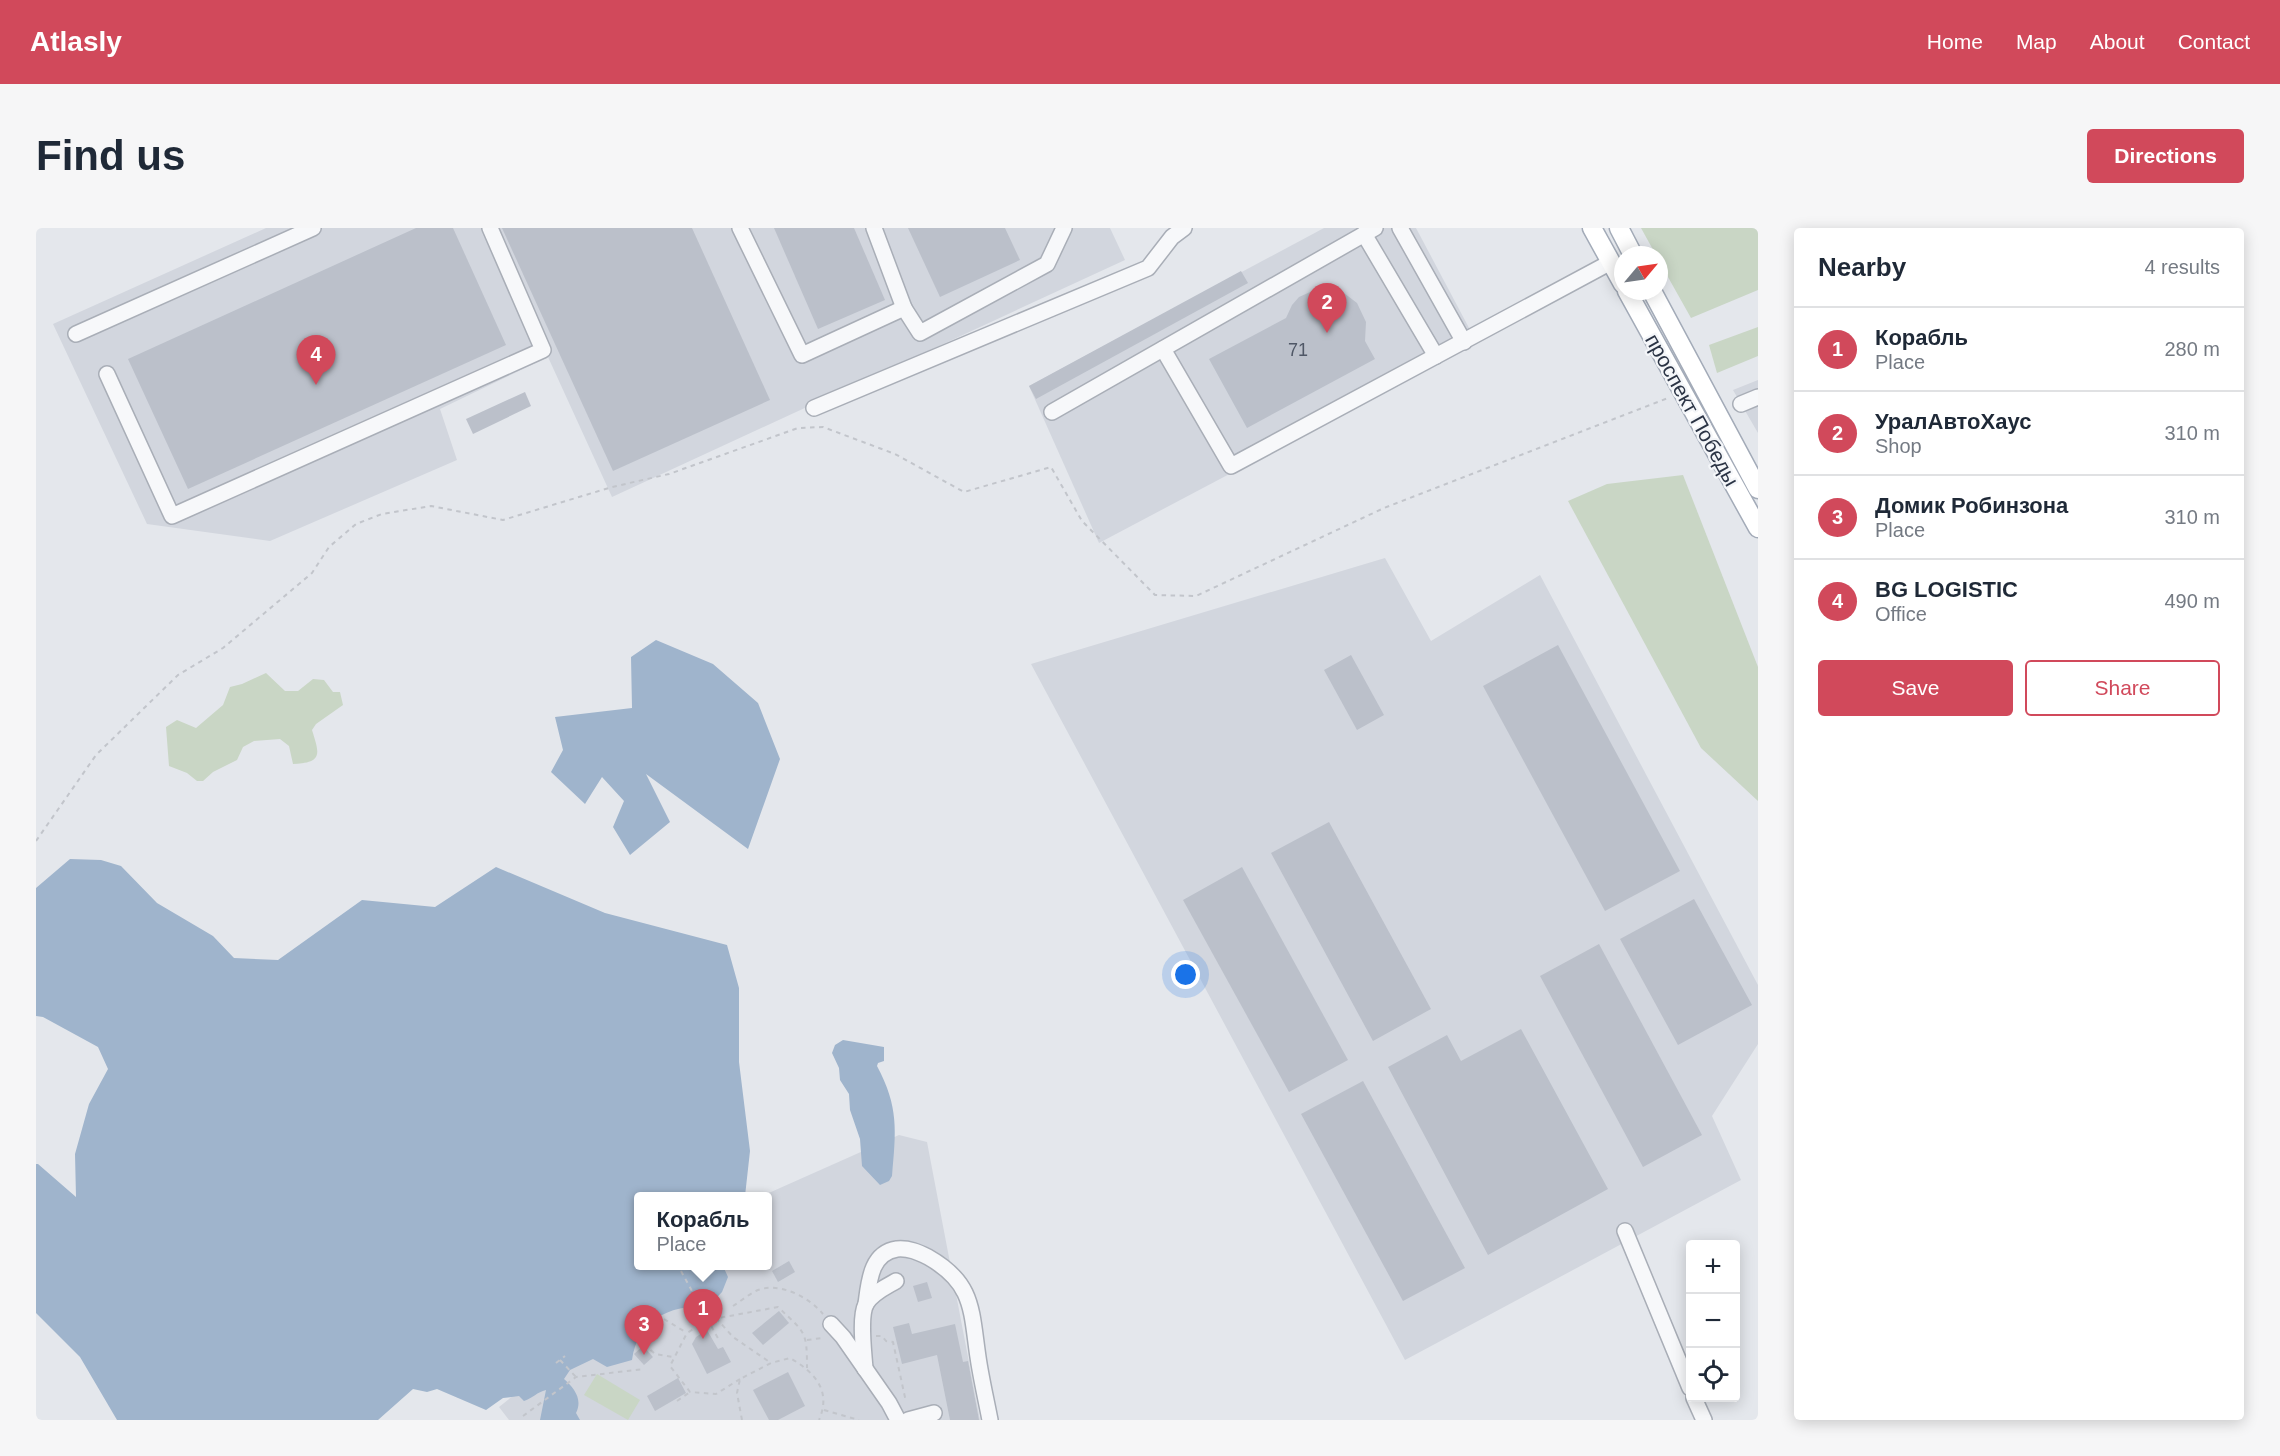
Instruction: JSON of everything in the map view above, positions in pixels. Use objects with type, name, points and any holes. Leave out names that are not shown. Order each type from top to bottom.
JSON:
[{"type":"main road","points":[[1592,228],[1614,268]]},
{"type":"main road","points":[[1619,228],[1628,246]]},
{"type":"main road","name":"проспект Победы","points":[[1632,300],[1758,528]]},
{"type":"main road","name":"проспект Победы","points":[[1657,300],[1758,489]]},
{"type":"lane","points":[[76,334],[314,228]]},
{"type":"lane","points":[[107,374],[172,516],[543,350],[490,228]]},
{"type":"lane","points":[[740,228],[802,355],[904,308]]},
{"type":"lane","points":[[874,228],[904,308],[920,333],[1047,264],[1064,228]]},
{"type":"lane","points":[[814,408],[1148,268],[1172,237],[1184,228]]},
{"type":"lane","points":[[1400,228],[1464,342]]},
{"type":"lane","points":[[1052,412],[1370,231],[1436,356]]},
{"type":"lane","points":[[1163,349],[1231,466],[1611,262]]},
{"type":"lane","points":[[1741,404],[1758,397]]},
{"type":"lane","points":[[1625,1231],[1686,1378]]},
{"type":"lane","points":[[865,1370],[863,1316],[871,1269],[885,1255],[896,1249],[915,1250],[939,1264],[958,1280],[972,1308],[990,1420]]},
{"type":"lane","points":[[866,1304],[877,1292],[896,1281]]},
{"type":"lane","points":[[831,1324],[843,1337],[889,1403],[898,1420]]},
{"type":"lane","points":[[1696,1402],[1704,1420]]},
{"type":"lane","points":[[908,1420],[934,1413]]},
{"type":"path","points":[[36,842],[96,755],[178,675],[223,648],[312,573],[329,547],[356,524],[382,514],[431,506],[503,519],[612,487],[669,474],[798,428],[823,427],[896,454],[964,492],[1051,467],[1082,521],[1155,595],[1196,596],[1384,508],[1682,392]]},
{"type":"path","points":[[681,1271],[720,1342]]},
{"type":"path","points":[[733,1306],[757,1291],[770,1287],[779,1288],[794,1293],[818,1308],[831,1324]]},
{"type":"path","points":[[690,1392],[670,1366],[687,1333],[708,1320],[716,1318],[778,1307],[803,1331],[807,1340],[807,1368]]},
{"type":"path","points":[[716,1318],[733,1337],[771,1363]]},
{"type":"path","points":[[664,1319],[687,1333]]},
{"type":"path","points":[[644,1344],[655,1354],[674,1357]]},
{"type":"path","points":[[556,1363],[565,1356]]},
{"type":"path","points":[[677,1401],[690,1392],[716,1394],[771,1363],[790,1358],[807,1368],[819,1383],[824,1410],[819,1420]]},
{"type":"path","points":[[560,1360],[576,1377]]},
{"type":"path","points":[[523,1416],[576,1377],[644,1369]]},
{"type":"path","points":[[740,1379],[737,1393],[742,1420]]},
{"type":"path","points":[[824,1410],[859,1420]]},
{"type":"shaded area","points":[[266,228],[1110,228],[1125,260],[612,497],[548,357],[440,409],[457,460],[270,541],[147,524],[53,324]]},
{"type":"shaded area","points":[[1324,228],[1416,228],[1477,343],[1099,543],[1029,386]]},
{"type":"shaded area","points":[[1758,380],[1758,433],[1733,390]]},
{"type":"shaded area","points":[[1385,558],[1431,641],[1540,575],[1758,985],[1758,1044],[1712,1116],[1741,1180],[1405,1360],[1031,664]]},
{"type":"shaded area","points":[[899,1135],[927,1142],[980,1420],[509,1420],[499,1407],[671,1270],[772,1270],[771,1192]]},
{"type":"green space","points":[[1641,228],[1758,228],[1758,290],[1691,318],[1668,277],[1668,246],[1651,246]]},
{"type":"green space","points":[[1758,327],[1758,356],[1717,373],[1709,345]]},
{"type":"green space","points":[[1683,475],[1758,667],[1758,801],[1701,748],[1568,501],[1607,484]]},
{"type":"green space","points":[[266,673],[285,691],[298,691],[313,679],[324,680],[333,692],[340,692],[343,705],[316,724],[312,730],[317,751],[314,759],[310,762],[293,764],[289,746],[280,739],[254,741],[243,747],[237,760],[213,772],[203,781],[197,781],[187,773],[169,766],[166,727],[177,720],[196,728],[223,705],[230,687]]},
{"type":"green space","points":[[597,1374],[640,1400],[628,1420],[584,1395]]},
{"type":"water","points":[[656,640],[713,664],[758,703],[780,759],[748,849],[646,774],[670,822],[630,855],[613,827],[624,801],[602,777],[585,804],[551,772],[563,750],[555,717],[632,708],[631,657]]},
{"type":"water","points":[[70,859],[101,860],[121,866],[157,903],[213,936],[234,958],[278,960],[362,900],[435,907],[496,867],[605,913],[727,945],[739,988],[739,1062],[750,1151],[745,1192],[634,1192],[634,1270],[725,1270],[728,1277],[722,1292],[709,1306],[682,1308],[659,1317],[649,1324],[635,1346],[632,1360],[607,1367],[593,1359],[570,1370],[564,1379],[578,1398],[576,1413],[580,1420],[540,1420],[546,1390],[524,1401],[519,1396],[503,1398],[486,1410],[437,1389],[427,1392],[413,1389],[378,1420],[117,1420],[80,1357],[36,1313],[36,1164],[76,1197],[75,1154],[89,1104],[108,1069],[98,1047],[43,1017],[36,1016],[36,888]]},
{"type":"water","points":[[843,1040],[884,1047],[884,1061],[878,1063],[877,1066],[889,1094],[895,1132],[892,1176],[889,1181],[880,1185],[862,1166],[860,1139],[850,1110],[849,1094],[840,1080],[839,1068],[832,1053],[835,1045]]},
{"type":"building","points":[[416,228],[453,228],[506,345],[188,489],[128,359]]},
{"type":"building","points":[[502,228],[692,228],[770,400],[613,471]]},
{"type":"building","points":[[774,228],[854,228],[885,300],[818,329]]},
{"type":"building","points":[[908,228],[1005,228],[1020,260],[940,297]]},
{"type":"building","points":[[1241,271],[1248,283],[1036,399],[1029,386]]},
{"type":"building","points":[[1319,288],[1340,290],[1357,303],[1366,322],[1365,341],[1375,359],[1247,428],[1209,359],[1286,318],[1299,297]]},
{"type":"building","points":[[525,392],[531,406],[473,434],[466,419]]},
{"type":"building","points":[[1558,645],[1680,871],[1605,911],[1483,686]]},
{"type":"building","points":[[1351,655],[1384,715],[1357,730],[1324,670]]},
{"type":"building","points":[[1329,822],[1431,1009],[1373,1041],[1271,853]]},
{"type":"building","points":[[1242,867],[1348,1060],[1289,1092],[1183,900]]},
{"type":"building","points":[[1694,899],[1752,1005],[1678,1045],[1620,939]]},
{"type":"building","points":[[1599,944],[1702,1135],[1643,1167],[1540,976]]},
{"type":"building","points":[[1521,1029],[1608,1189],[1488,1255],[1388,1067],[1447,1035],[1461,1061]]},
{"type":"building","points":[[1363,1081],[1465,1268],[1403,1301],[1301,1114]]},
{"type":"building","points":[[789,1261],[795,1272],[778,1282],[772,1271]]},
{"type":"building","points":[[927,1282],[932,1298],[918,1302],[913,1286]]},
{"type":"building","points":[[779,1311],[789,1323],[763,1345],[752,1333]]},
{"type":"building","points":[[909,1323],[912,1334],[955,1324],[963,1362],[968,1361],[979,1420],[950,1420],[937,1355],[902,1364],[893,1327]]},
{"type":"building","points":[[707,1330],[718,1349],[723,1347],[731,1362],[707,1374],[692,1344],[696,1337]]},
{"type":"building","points":[[643,1346],[653,1357],[644,1365],[634,1354]]},
{"type":"building","points":[[788,1372],[805,1406],[778,1420],[769,1420],[753,1390]]},
{"type":"building","points":[[678,1378],[686,1393],[655,1411],[647,1396]]},
{"type":"place","name":"УралАвтоХаус","points":[[1327,333]]},
{"type":"place","name":"BG LOGISTIC","points":[[316,385]]},
{"type":"place","name":"Корабль","points":[[703,1339]]},
{"type":"place","name":"Домик Робинзона","points":[[644,1355]]}]
